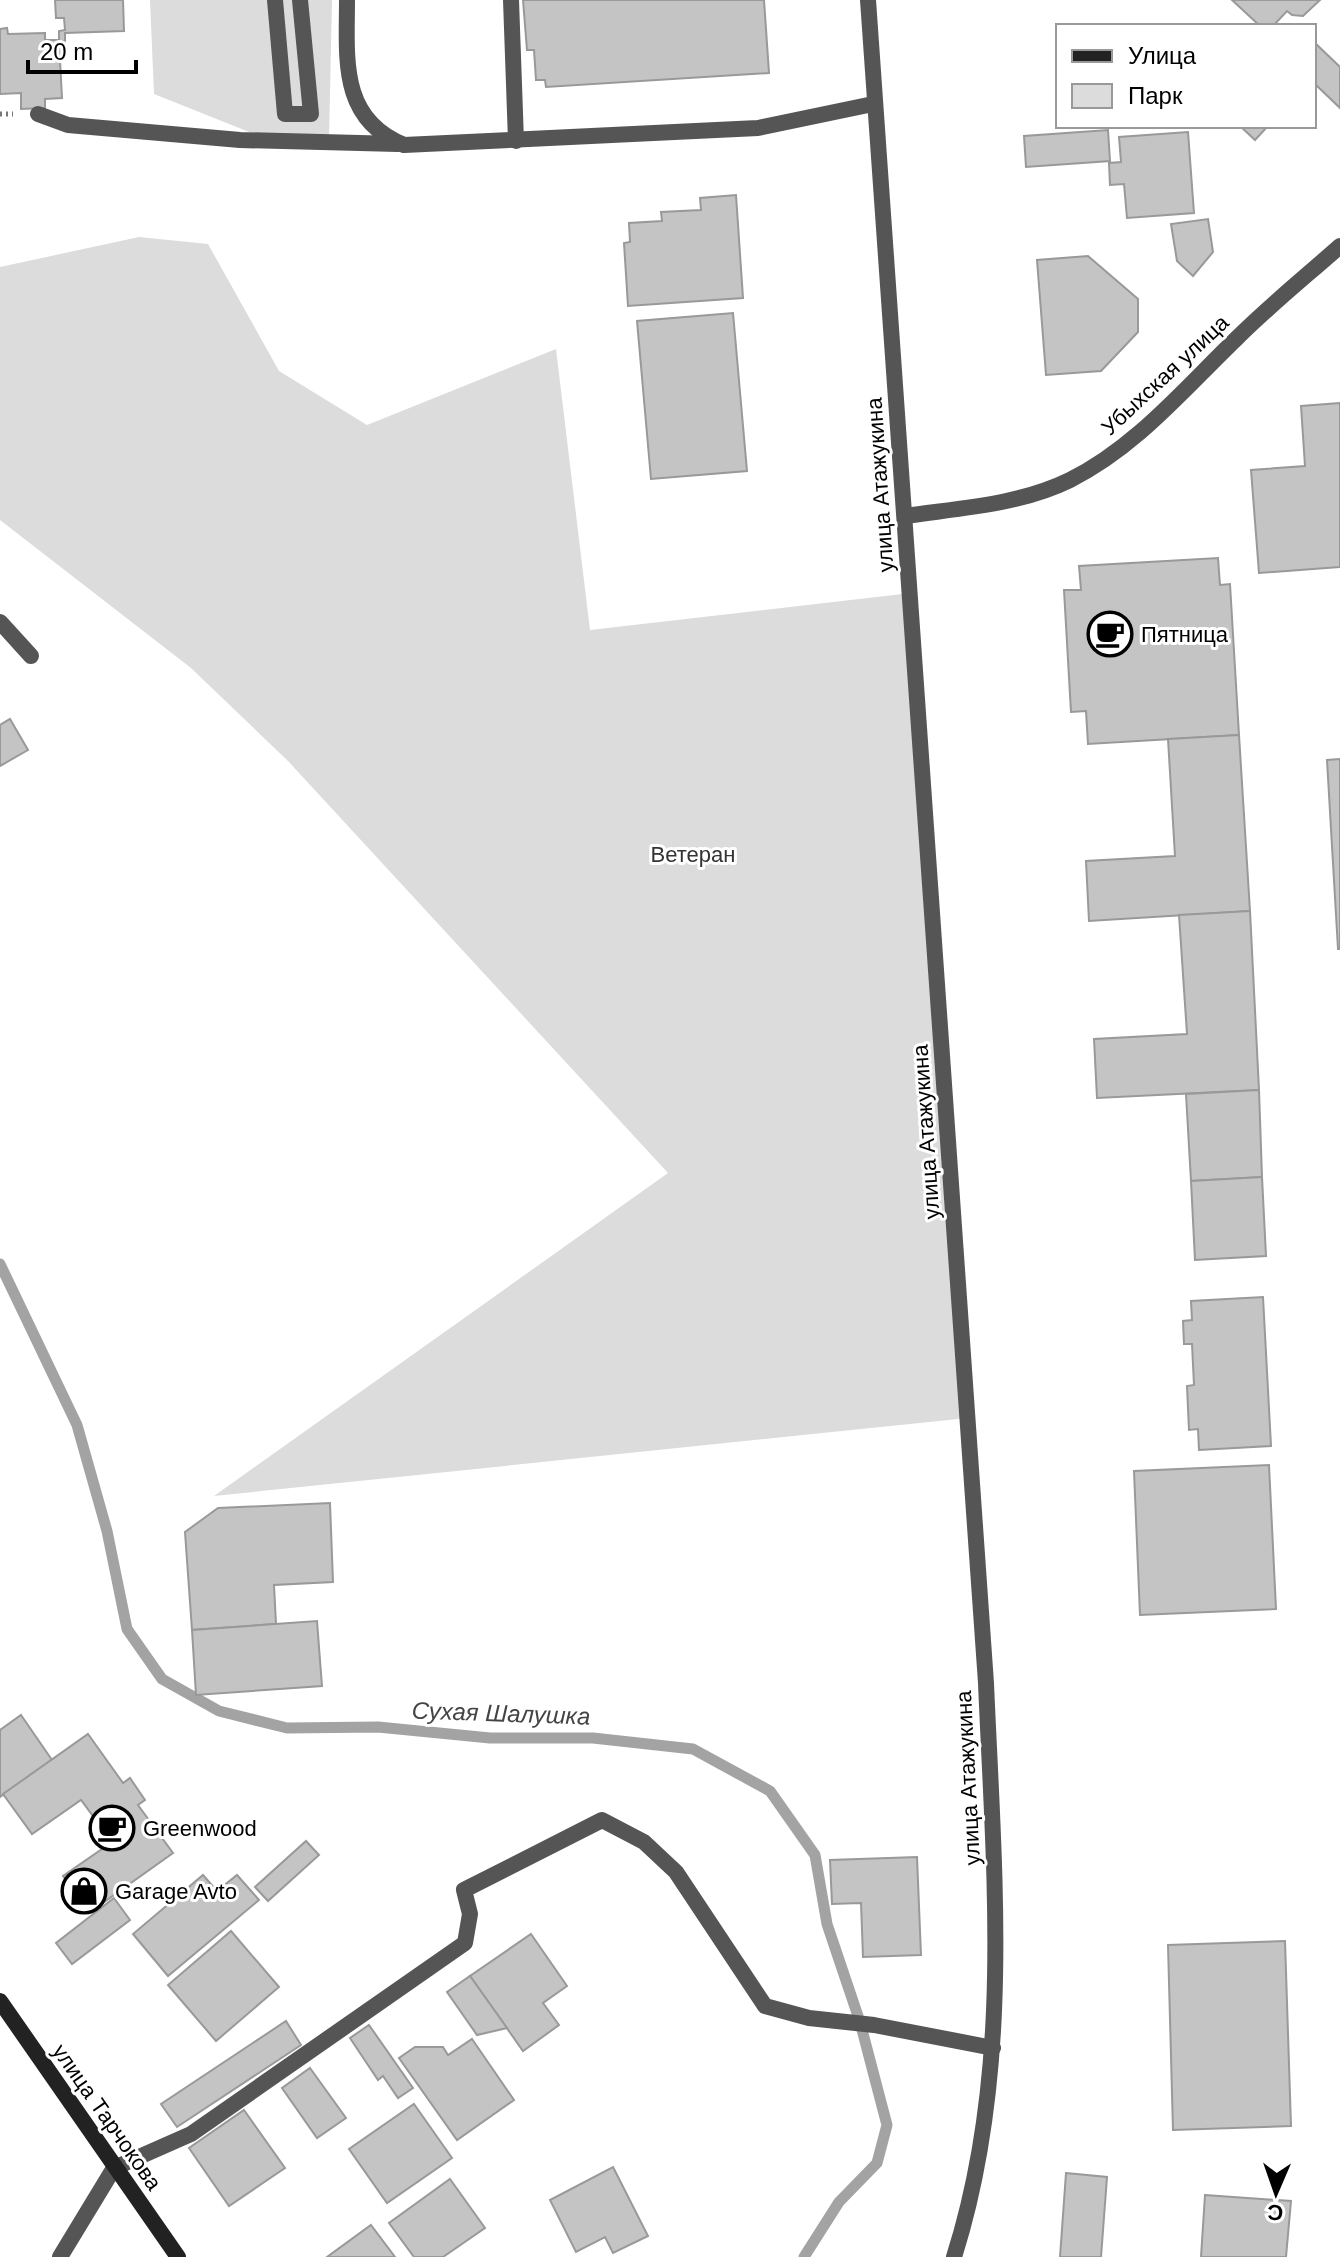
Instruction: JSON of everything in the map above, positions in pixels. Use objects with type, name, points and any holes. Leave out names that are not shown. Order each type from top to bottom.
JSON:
[{"type":"main road","name":"улица Тарчокова","points":[[0,2001],[178,2257]]},
{"type":"street","points":[[275,0],[285,114],[311,114],[300,0]]},
{"type":"street","points":[[347,0],[347,77],[368,122],[386,137],[404,145]]},
{"type":"street","points":[[511,0],[516,141]]},
{"type":"street","name":"улица Атажукина","points":[[868,0],[986,1683],[996,1921],[993,2048],[976,2176],[954,2257]]},
{"type":"street","points":[[38,114],[68,125],[240,140],[404,145],[758,128],[873,104]]},
{"type":"street","name":"Убыхская улица","points":[[905,516],[1007,502],[1069,480],[1100,462],[1133,440],[1238,336],[1340,246]]},
{"type":"street","points":[[0,622],[31,656]]},
{"type":"street","points":[[60,2257],[114,2168],[191,2134],[465,1943],[470,1914],[464,1890],[602,1820],[644,1842],[676,1872],[765,2006],[809,2018],[874,2025],[993,2048]]},
{"type":"green space","points":[[150,0],[332,0],[329,139],[274,142],[154,94]]},
{"type":"green space","name":"Ветеран","points":[[139,237],[208,244],[279,371],[367,425],[556,349],[590,630],[911,593],[968,1418],[214,1496],[668,1173],[288,761],[191,668],[0,520],[0,267]]},
{"type":"building","points":[[55,0],[123,0],[124,31],[65,33],[65,41],[59,41],[62,98],[45,99],[45,108],[21,109],[21,93],[0,94],[0,29],[7,28],[8,34],[45,33],[45,40],[59,40],[59,31],[65,30],[64,18],[56,18]]},
{"type":"building","points":[[523,0],[764,0],[769,73],[546,87],[545,80],[536,80],[534,50],[527,50]]},
{"type":"building","points":[[1232,0],[1320,0],[1303,16],[1287,11],[1275,24],[1258,24]]},
{"type":"building","points":[[1316,44],[1340,67],[1340,108],[1316,85]]},
{"type":"building","points":[[1242,128],[1266,128],[1255,140]]},
{"type":"building","points":[[1108,130],[1110,161],[1026,167],[1024,136]]},
{"type":"building","points":[[1188,132],[1194,213],[1127,218],[1124,184],[1110,185],[1109,163],[1121,162],[1119,137]]},
{"type":"building","points":[[736,195],[743,298],[628,306],[624,243],[630,242],[629,223],[662,221],[661,212],[701,210],[700,198]]},
{"type":"building","points":[[1208,219],[1213,252],[1193,276],[1177,261],[1171,224]]},
{"type":"building","points":[[1088,256],[1138,299],[1138,332],[1101,371],[1046,375],[1037,260]]},
{"type":"building","points":[[733,313],[747,471],[651,479],[637,321]]},
{"type":"building","points":[[1340,403],[1340,567],[1259,573],[1251,470],[1305,466],[1301,406]]},
{"type":"building","points":[[1218,558],[1220,585],[1230,584],[1239,735],[1088,744],[1086,711],[1071,712],[1064,590],[1081,590],[1079,566]]},
{"type":"building","points":[[10,719],[28,750],[0,766],[0,725]]},
{"type":"building","points":[[1239,735],[1250,911],[1089,921],[1086,861],[1175,856],[1168,739]]},
{"type":"building","points":[[1340,759],[1340,949],[1338,949],[1327,760]]},
{"type":"building","points":[[1250,911],[1259,1090],[1097,1098],[1094,1039],[1187,1034],[1179,915]]},
{"type":"building","points":[[1259,1090],[1262,1177],[1191,1181],[1186,1094]]},
{"type":"building","points":[[1262,1177],[1266,1256],[1195,1260],[1191,1181]]},
{"type":"building","points":[[1263,1297],[1271,1446],[1199,1450],[1198,1429],[1189,1430],[1187,1386],[1194,1385],[1192,1344],[1184,1344],[1183,1321],[1192,1320],[1191,1301]]},
{"type":"building","points":[[1269,1465],[1276,1609],[1140,1615],[1134,1471]]},
{"type":"building","points":[[330,1503],[333,1582],[274,1585],[276,1624],[192,1630],[185,1532],[218,1508]]},
{"type":"building","points":[[317,1621],[322,1686],[196,1695],[192,1630]]},
{"type":"building","points":[[21,1715],[52,1760],[0,1797],[0,1730]]},
{"type":"building","points":[[88,1734],[123,1783],[130,1778],[145,1800],[138,1805],[173,1853],[90,1912],[63,1876],[112,1842],[81,1800],[32,1834],[3,1794]]},
{"type":"building","points":[[306,1841],[319,1855],[268,1901],[255,1887]]},
{"type":"building","points":[[917,1857],[921,1955],[863,1957],[861,1903],[832,1904],[830,1860]]},
{"type":"building","points":[[203,1875],[217,1891],[237,1875],[259,1900],[168,1976],[133,1934]]},
{"type":"building","points":[[114,1898],[130,1920],[72,1964],[56,1943]]},
{"type":"building","points":[[231,1931],[279,1987],[216,2041],[168,1985]]},
{"type":"building","points":[[531,1934],[567,1986],[543,2003],[559,2025],[523,2051],[470,1976]]},
{"type":"building","points":[[1285,1941],[1291,2126],[1173,2130],[1168,1945]]},
{"type":"building","points":[[470,1976],[507,2028],[477,2035],[447,1992]]},
{"type":"building","points":[[286,2021],[301,2045],[177,2127],[161,2104]]},
{"type":"building","points":[[369,2025],[413,2088],[398,2098],[383,2076],[378,2080],[350,2038]]},
{"type":"building","points":[[472,2039],[514,2100],[457,2140],[399,2058],[415,2047],[443,2047],[448,2055]]},
{"type":"building","points":[[310,2068],[346,2118],[317,2138],[282,2088]]},
{"type":"building","points":[[414,2104],[452,2158],[387,2203],[349,2149]]},
{"type":"building","points":[[244,2110],[285,2168],[229,2206],[189,2148]]},
{"type":"building","points":[[613,2167],[648,2236],[613,2253],[605,2237],[576,2252],[550,2200]]},
{"type":"building","points":[[1066,2173],[1107,2177],[1101,2257],[1060,2257]]},
{"type":"building","points":[[450,2179],[485,2228],[443,2257],[414,2257],[389,2223]]},
{"type":"building","points":[[1205,2195],[1291,2201],[1286,2257],[1201,2257]]},
{"type":"building","points":[[371,2225],[395,2257],[327,2257]]},
{"type":"waterway","name":"Сухая Шалушка","points":[[0,1264],[77,1425],[107,1531],[127,1629],[162,1679],[219,1711],[287,1728],[378,1727],[490,1738],[593,1738],[693,1749],[770,1791],[815,1855],[827,1924],[860,2022],[887,2125],[877,2163],[839,2202],[804,2257]]},
{"type":"place","name":"Пятница","points":[[1110,634]]},
{"type":"place","name":"Greenwood","points":[[112,1828]]},
{"type":"place","name":"Garage Avto","points":[[84,1891]]}]
